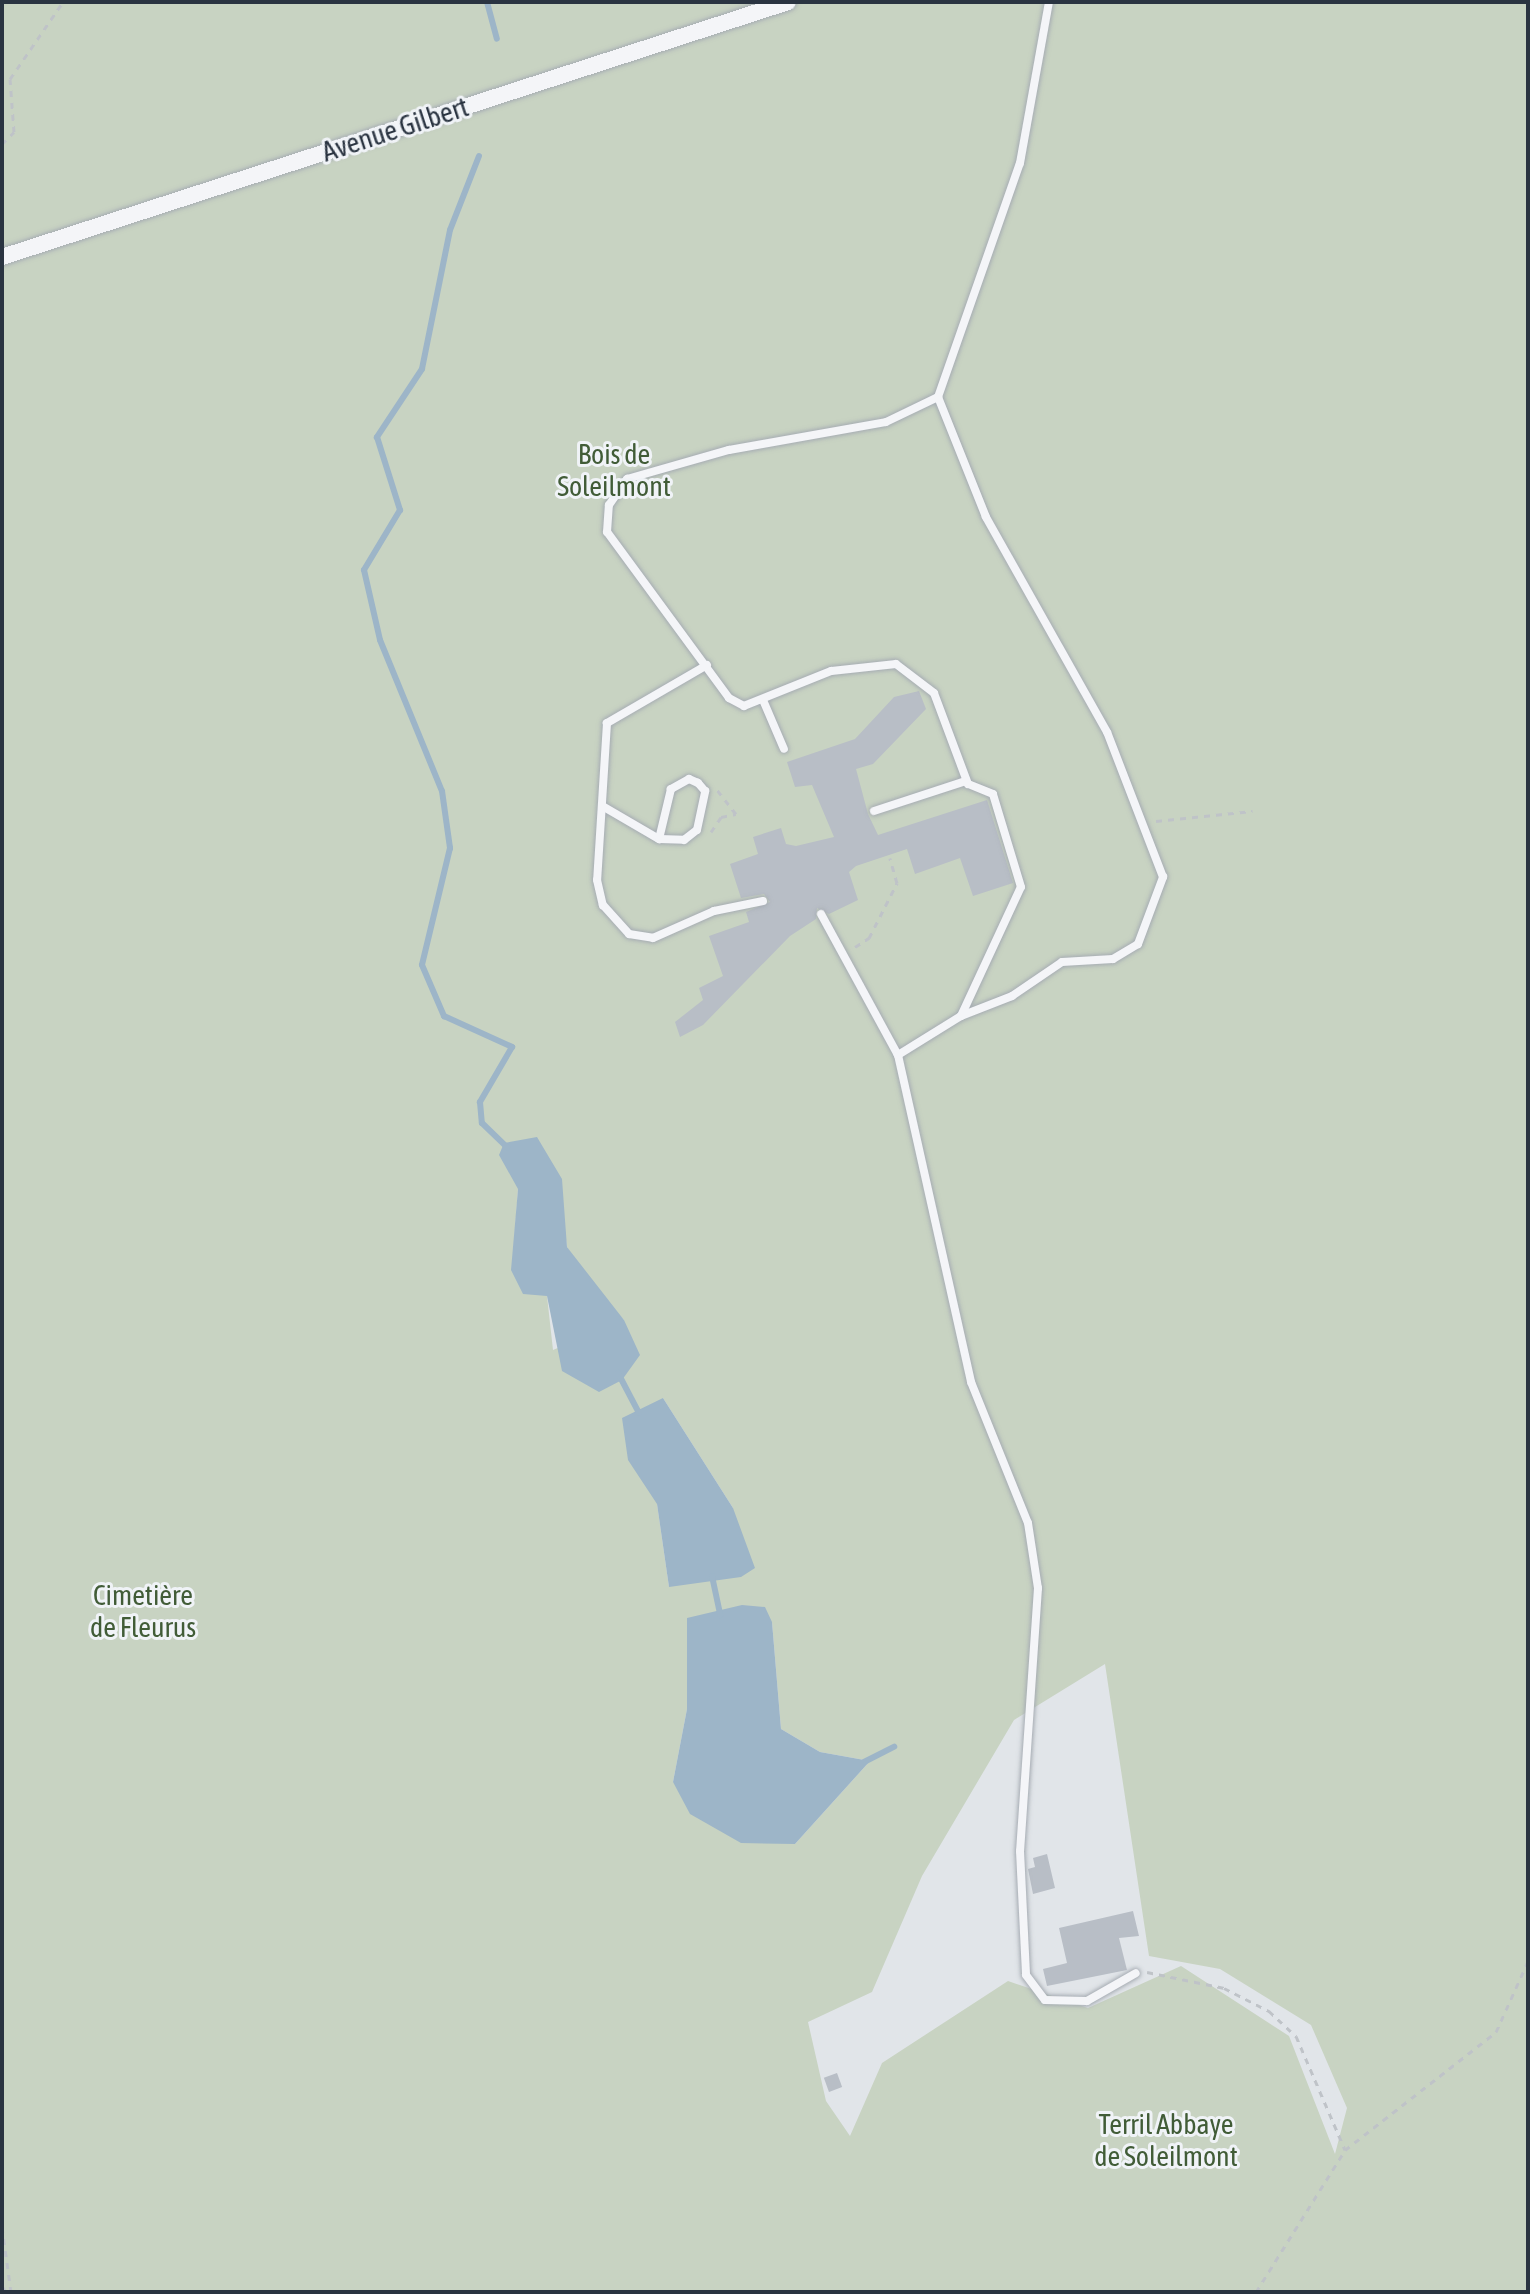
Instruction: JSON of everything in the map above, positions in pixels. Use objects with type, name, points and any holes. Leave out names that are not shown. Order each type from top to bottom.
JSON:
[{"type":"street","name":"Avenue Gilbert","points":[[2,257],[788,2]]},
{"type":"lane","points":[[898,1055],[961,1016],[1037,983],[1062,962],[1113,959],[1138,944],[1163,877],[1107,732],[986,517],[938,397],[1020,163],[1049,2]]},
{"type":"lane","points":[[938,397],[886,422],[729,450],[627,479],[609,505],[607,532],[729,698],[744,706],[831,671],[896,664],[934,693],[966,781]]},
{"type":"lane","points":[[707,665],[607,723],[597,880],[603,905],[629,934],[665,937],[714,911],[763,901]]},
{"type":"lane","points":[[763,700],[784,749]]},
{"type":"lane","points":[[604,807],[659,839],[693,837],[705,791],[689,779],[671,789],[659,839]]},
{"type":"lane","points":[[874,811],[966,781],[993,794],[1021,887],[961,1016]]},
{"type":"lane","points":[[821,914],[898,1055],[971,1382],[1028,1523],[1038,1588],[1020,1851],[1026,1975],[1045,2000],[1087,2001],[1136,1973]]},
{"type":"path","points":[[2,144],[14,132],[10,79],[63,2]]},
{"type":"path","points":[[693,837],[736,814],[718,790],[705,791]]},
{"type":"path","points":[[1144,823],[1252,811]]},
{"type":"path","points":[[843,954],[869,938],[897,883],[890,858]]},
{"type":"path","points":[[1256,2292],[1345,2150],[1496,2032],[1528,1961]]},
{"type":"path","points":[[1136,1973],[1157,1970],[1224,1988],[1269,2011],[1296,2036],[1345,2150]]},
{"type":"path","points":[[2,2227],[9,2292]]},
{"type":"path","points":[[2,2286],[9,2292]]},
{"type":"green space","name":"Bois de Soleilmont","points":[[2,2],[1528,2],[1528,2292],[2,2292]],"holes":[[[518,1189],[563,1218],[567,1247],[586,1280],[624,1320],[553,1350],[547,1296],[512,1270]],[[663,1398],[733,1508],[669,1587],[657,1504]],[[772,1622],[781,1729],[820,1752],[870,1761],[795,1844],[673,1782],[687,1709]],[[1105,1664],[1149,1956],[1220,1969],[1311,2025],[1347,2108],[1335,2154],[1289,2036],[1181,1966],[1088,2008],[1008,1981],[882,2063],[850,2136],[826,2101],[808,2022],[872,1992],[922,1876],[1014,1720]]]},
{"type":"water","points":[[537,1137],[562,1179],[567,1247],[624,1320],[640,1355],[622,1380],[599,1392],[562,1371],[547,1296],[523,1294],[511,1270],[518,1189],[499,1155],[504,1143]]},
{"type":"water","points":[[663,1398],[733,1508],[755,1568],[741,1577],[669,1587],[657,1504],[628,1460],[622,1418]]},
{"type":"water","points":[[742,1605],[765,1607],[772,1622],[781,1729],[820,1752],[870,1761],[795,1844],[741,1843],[690,1814],[673,1782],[687,1709],[687,1618]]},
{"type":"building","points":[[919,691],[926,709],[873,764],[856,769],[868,814],[878,835],[987,800],[1013,883],[973,896],[960,858],[915,874],[907,849],[856,866],[849,872],[858,900],[829,914],[817,908],[816,919],[790,936],[703,1025],[680,1037],[675,1022],[703,1000],[699,988],[723,976],[709,936],[749,922],[746,912],[770,902],[764,894],[741,898],[730,864],[758,854],[753,837],[781,828],[786,844],[796,846],[834,837],[812,785],[795,787],[787,762],[855,739],[894,697]]},
{"type":"building","points":[[1047,1854],[1055,1888],[1033,1894],[1028,1869],[1035,1867],[1033,1858]]},
{"type":"building","points":[[1133,1911],[1139,1936],[1119,1938],[1127,1970],[1047,1986],[1043,1969],[1067,1963],[1059,1928]]},
{"type":"building","points":[[837,2073],[842,2087],[829,2092],[824,2078]]},
{"type":"waterway","points":[[487,2],[497,39]]},
{"type":"waterway","points":[[479,156],[450,230],[422,369],[377,437],[400,510],[364,570],[380,640],[442,791],[450,848],[422,965],[444,1016],[512,1047],[480,1102],[482,1123],[507,1147]]},
{"type":"waterway","points":[[618,1373],[639,1413]]},
{"type":"waterway","points":[[712,1576],[720,1615]]},
{"type":"waterway","points":[[864,1762],[894,1747]]},
{"type":"park label","name":"Cimetière de Fleurus","points":[[143,1611]]},
{"type":"park label","name":"Terril Abbaye de Soleilmont","points":[[1166,2140]]}]
